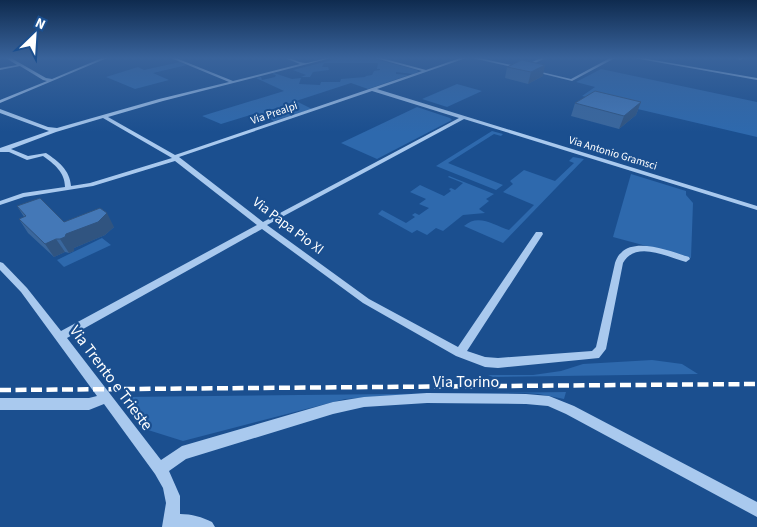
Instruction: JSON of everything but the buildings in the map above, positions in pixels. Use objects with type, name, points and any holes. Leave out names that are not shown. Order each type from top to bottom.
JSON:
[{"type":"street","points":[[0,102],[46,83]]},
{"type":"street","points":[[3,150],[49,131],[231,83]]},
{"type":"street","name":"Via Prealpi","points":[[0,203],[23,195],[91,185],[396,83]]},
{"type":"street","name":"Via Antonio Gramsci","points":[[374,90],[757,208]]},
{"type":"street","points":[[0,111],[49,131]]},
{"type":"street","name":"Via Papa Pio XI","points":[[103,116],[175,158],[289,246],[366,300],[460,353],[485,362],[498,363],[595,355],[599,353],[619,263],[623,254],[643,249],[686,259]]},
{"type":"street","points":[[60,337],[463,118]]},
{"type":"street","points":[[3,150],[29,158],[44,154],[57,163],[68,181],[68,188]]},
{"type":"street","points":[[460,353],[539,234]]},
{"type":"street","name":"Via Trento e Trieste","points":[[0,265],[24,290],[108,398],[160,469],[174,497],[174,513],[171,524]]},
{"type":"street","points":[[0,404],[89,404],[108,398]]},
{"type":"street","name":"Via Torino","points":[[160,469],[182,453],[350,404],[427,398],[538,399],[570,410],[757,510]]},
{"type":"street","points":[[171,524],[190,521],[207,527]]},
{"type":"shaded area","points":[[120,83],[159,83],[135,89]]},
{"type":"shaded area","points":[[266,83],[320,85],[321,83],[387,83],[368,89],[351,83],[296,101],[312,109],[274,121],[257,113],[221,124],[202,116],[284,91]]},
{"type":"shaded area","points":[[578,83],[665,83],[757,102],[757,137],[582,96],[595,87]]},
{"type":"shaded area","points":[[457,84],[482,91],[447,107],[422,99]]},
{"type":"shaded area","points":[[417,107],[452,120],[377,159],[341,143]]},
{"type":"shaded area","points":[[492,131],[503,134],[501,136],[494,134],[448,163],[503,185],[496,190],[436,166]]},
{"type":"shaded area","points":[[573,157],[584,159],[503,243],[464,226],[469,222],[480,220],[509,230],[534,205],[503,192],[513,184],[510,181],[524,170],[555,181],[574,163],[569,161]]},
{"type":"shaded area","points":[[631,174],[686,191],[686,195],[693,203],[691,258],[613,237]]},
{"type":"shaded area","points":[[449,176],[494,194],[486,199],[489,201],[479,209],[485,213],[463,215],[443,231],[436,228],[427,235],[417,230],[412,233],[378,214],[382,210],[406,223],[415,217],[412,215],[415,213],[419,215],[429,208],[419,204],[426,199],[410,192],[420,185],[444,196],[451,191],[449,189],[455,190],[463,183]]},
{"type":"shaded area","points":[[102,238],[111,245],[64,267],[57,260]]},
{"type":"shaded area","points":[[652,360],[682,364],[698,374],[493,377],[488,375],[533,375],[561,371],[583,364]]},
{"type":"shaded area","points":[[566,392],[564,399],[525,393],[401,395],[345,399],[183,441],[148,430],[124,397]]},
{"type":"railway","points":[[0,390],[757,384]]}]
